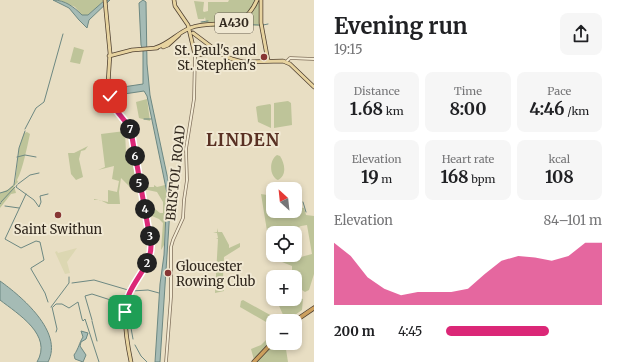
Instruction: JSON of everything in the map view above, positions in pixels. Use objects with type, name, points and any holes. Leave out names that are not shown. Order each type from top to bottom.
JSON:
[{"type":"highway","points":[[302,316],[314,308]]},
{"type":"highway","points":[[254,362],[266,349]]},
{"type":"main road","points":[[105,0],[110,56]]},
{"type":"main road","points":[[174,0],[175,6],[191,31],[217,50],[218,54]]},
{"type":"main road","name":"A430","points":[[110,56],[132,50],[164,47],[185,32],[191,31],[200,25],[235,22],[248,14],[257,0]]},
{"type":"main road","points":[[261,0],[261,23],[268,61]]},
{"type":"main road","points":[[106,11],[110,50],[109,78],[111,101],[128,125],[132,137],[151,244],[150,258],[132,286],[125,305],[125,318],[131,362]]},
{"type":"main road","points":[[185,32],[191,31]]},
{"type":"main road","name":"A430","points":[[171,41],[178,33],[191,31]]},
{"type":"main road","name":"BRISTOL ROAD","points":[[191,31],[195,54]]},
{"type":"main road","points":[[110,50],[115,53]]},
{"type":"main road","points":[[110,56],[124,50],[132,50]]},
{"type":"main road","points":[[195,54],[218,54],[244,62],[276,60],[286,62],[314,87]]},
{"type":"street","name":"BRISTOL ROAD","points":[[166,362],[171,294],[171,247],[182,221],[187,180],[186,149],[194,99],[195,54]]},
{"type":"street","points":[[286,62],[290,58],[314,59]]},
{"type":"shaded area","points":[[77,248],[67,262],[70,273],[65,274],[55,252],[57,251],[58,253]]},
{"type":"green space","points":[[59,0],[105,0],[88,15],[82,15],[75,7]]},
{"type":"green space","points":[[229,0],[256,0],[254,6],[240,21],[248,16],[258,0],[260,0],[260,26],[223,26],[221,24],[211,27],[211,25],[201,23],[203,21],[206,22],[205,17],[204,19],[198,19],[194,1],[204,2],[204,12],[208,11],[208,2],[228,2]]},
{"type":"green space","points":[[74,47],[84,50],[80,64],[70,62]]},
{"type":"green space","points":[[147,99],[150,121],[139,118],[136,102]]},
{"type":"green space","points":[[288,101],[291,103],[292,125],[274,128],[274,103]]},
{"type":"green space","points":[[270,104],[271,128],[258,122],[256,107]]},
{"type":"green space","points":[[125,131],[126,153],[134,154],[139,189],[133,190],[121,178],[119,192],[120,204],[108,204],[101,200],[108,202],[108,190],[117,192],[119,181],[112,179],[114,166],[98,170],[105,167],[101,134]]},
{"type":"green space","points":[[27,132],[30,134],[23,164],[17,180],[18,182],[14,186],[16,193],[11,194],[0,208],[0,193],[9,189],[15,183],[19,148],[24,133]]},
{"type":"green space","points":[[88,146],[85,150],[81,151],[79,159],[83,177],[76,180],[71,174],[68,153],[74,153]]},
{"type":"green space","points":[[277,155],[282,159],[284,166],[283,175],[278,180],[273,175],[271,168],[274,157]]},
{"type":"green space","points":[[154,185],[157,187],[165,185],[167,193],[164,245],[161,250],[163,223],[159,219],[147,214],[146,206],[150,205],[160,213],[163,213],[163,202],[157,192],[143,189],[143,187],[154,187]]},
{"type":"green space","points":[[261,194],[266,195],[266,218],[302,218],[302,208],[304,208],[306,215],[314,216],[314,274],[309,290],[305,292],[302,290],[302,270],[292,270],[292,266],[282,262],[302,262],[302,257],[312,254],[307,225],[266,226]]},
{"type":"green space","points":[[217,228],[218,232],[222,232],[229,245],[229,248],[240,243],[240,247],[224,257],[223,277],[226,281],[223,282],[224,291],[215,293],[218,239],[216,239],[218,238],[217,233],[213,233],[217,232]]},
{"type":"green space","points":[[303,299],[302,310],[296,314],[283,314],[279,306],[302,306]]},
{"type":"green space","points":[[243,300],[268,314],[266,314],[266,322],[240,307],[241,301]]},
{"type":"green space","points":[[266,340],[266,348],[252,362],[254,360],[251,349],[261,345]]},
{"type":"green space","points":[[267,350],[286,350],[288,362],[256,362]]},
{"type":"water","points":[[53,0],[65,3],[82,15],[88,15],[105,0],[110,0],[89,20],[87,28],[69,8]]},
{"type":"water","points":[[143,0],[146,2],[147,64],[150,95],[171,194],[160,362],[155,362],[160,284],[164,255],[167,193],[147,96],[144,91],[124,94],[123,87],[143,84],[143,50],[141,45],[139,3]]},
{"type":"water","points":[[0,281],[29,305],[45,327],[50,339],[51,351],[48,362],[37,362],[41,352],[37,334],[24,319],[0,300]]},
{"type":"water","points":[[81,331],[88,333],[86,339],[81,342],[80,346],[86,355],[83,362],[75,359],[74,355],[83,337]]},
{"type":"waterway","points":[[201,22],[208,21]]},
{"type":"waterway","points":[[233,24],[260,25]]},
{"type":"waterway","points":[[263,25],[268,24]]},
{"type":"waterway","points":[[25,129],[36,108],[44,102],[63,34]]},
{"type":"waterway","points":[[144,119],[151,119]]},
{"type":"waterway","points":[[14,185],[19,148],[25,131]]},
{"type":"waterway","points":[[17,157],[25,155],[36,157]]},
{"type":"waterway","points":[[18,184],[30,175],[39,173]]},
{"type":"waterway","points":[[17,185],[16,187],[34,200],[39,207],[41,202],[40,196],[48,194]]},
{"type":"waterway","points":[[0,193],[7,191],[13,186]]},
{"type":"waterway","points":[[1,202],[15,187]]},
{"type":"waterway","points":[[26,194],[5,239],[21,248],[36,241],[40,242],[44,260],[31,269],[45,293],[48,302]]},
{"type":"waterway","points":[[303,202],[306,212]]},
{"type":"waterway","points":[[5,206],[19,208]]},
{"type":"waterway","points":[[51,307],[69,283],[69,277]]},
{"type":"waterway","points":[[72,283],[94,280],[128,290]]},
{"type":"waterway","points":[[132,291],[148,290],[159,293]]},
{"type":"waterway","points":[[92,320],[85,296],[92,294],[123,304]]},
{"type":"waterway","points":[[53,307],[56,304],[62,304],[69,308],[78,302],[82,319],[83,321],[85,319],[99,362]]},
{"type":"waterway","points":[[127,306],[133,339]]},
{"type":"waterway","points":[[52,307],[57,329],[56,332]]},
{"type":"waterway","points":[[92,321],[97,341]]},
{"type":"waterway","points":[[135,345],[141,356],[147,362]]},
{"type":"place","name":"St. Paul's and St. Stephen's","points":[[264,57]]},
{"type":"place","name":"Saint Swithun","points":[[58,215]]},
{"type":"place","name":"Gloucester Rowing Club","points":[[168,273]]},
{"type":"district","name":"LINDEN","points":[[243,140]]},
{"type":"route","points":[[110,96],[116,110],[128,125],[132,137],[151,244],[150,258],[129,292],[125,305],[125,312]]}]
